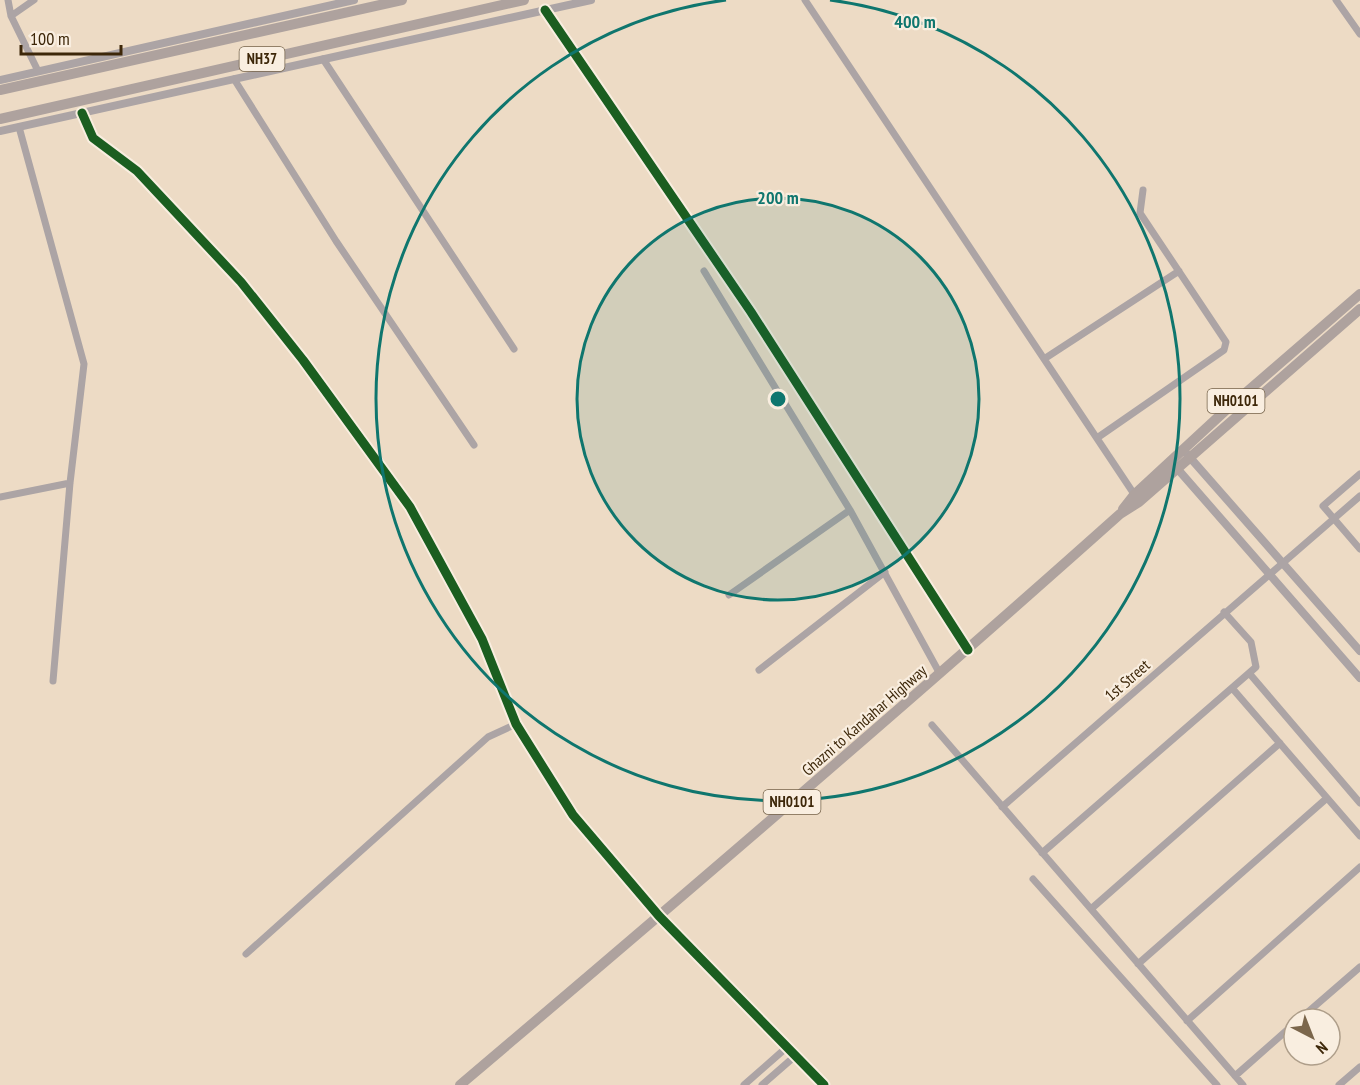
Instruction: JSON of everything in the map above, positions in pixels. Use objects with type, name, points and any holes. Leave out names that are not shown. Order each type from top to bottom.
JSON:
[{"type":"highway","name":"NH37","points":[[0,90],[402,0]]},
{"type":"highway","name":"NH37","points":[[0,119],[524,0]]},
{"type":"highway","name":"Ghazni to Kandahar Highway","points":[[460,1085],[968,650],[1360,294]]},
{"type":"highway","name":"Ghazni to Kandahar Highway","points":[[1186,454],[1360,309]]},
{"type":"street","points":[[8,0],[11,16],[38,71]]},
{"type":"street","points":[[11,16],[34,0]]},
{"type":"street","points":[[0,80],[354,0]]},
{"type":"street","points":[[0,131],[591,0]]},
{"type":"street","points":[[805,0],[1136,498]]},
{"type":"street","points":[[1336,0],[1360,34]]},
{"type":"street","points":[[545,10],[751,312],[968,650]]},
{"type":"street","points":[[323,59],[514,349]]},
{"type":"street","points":[[234,79],[336,241],[474,445]]},
{"type":"street","points":[[82,113],[93,138],[137,171],[241,282],[303,360],[410,507],[482,639],[516,724],[573,815],[659,916],[794,1057],[824,1085]]},
{"type":"street","points":[[19,127],[84,364],[70,483],[53,681]]},
{"type":"street","points":[[1096,438],[1224,350],[1226,342],[1140,213],[1143,190]]},
{"type":"street","points":[[704,271],[850,510],[940,674]]},
{"type":"street","points":[[1044,359],[1179,271]]},
{"type":"street","points":[[1186,454],[1360,651]]},
{"type":"street","points":[[1174,465],[1360,678]]},
{"type":"street","points":[[1360,474],[1323,506],[1360,549]]},
{"type":"street","points":[[0,497],[70,483]]},
{"type":"street","name":"1st Street","points":[[1002,807],[1360,496]]},
{"type":"street","points":[[729,595],[850,510]]},
{"type":"street","points":[[759,670],[885,573]]},
{"type":"street","points":[[1042,853],[1256,667],[1251,642],[1224,612]]},
{"type":"street","points":[[1249,673],[1360,803]]},
{"type":"street","points":[[1232,688],[1360,836]]},
{"type":"street","points":[[246,954],[488,737],[516,724]]},
{"type":"street","points":[[932,725],[1243,1085]]},
{"type":"street","points":[[1091,909],[1280,744]]},
{"type":"street","points":[[1138,964],[1327,798]]},
{"type":"street","points":[[1187,1021],[1360,867]]},
{"type":"street","points":[[1033,879],[1217,1085]]},
{"type":"street","points":[[1314,1007],[1360,967]]},
{"type":"street","points":[[1235,1076],[1282,1035]]},
{"type":"street","points":[[744,1085],[786,1048]]},
{"type":"street","points":[[762,1085],[794,1057]]},
{"type":"street","points":[[1339,1085],[1360,1067]]},
{"type":"cycle path","points":[[545,10],[751,312],[968,650]]},
{"type":"cycle path","points":[[82,113],[93,138],[137,171],[241,282],[303,360],[410,507],[482,639],[516,724],[573,815],[659,916],[824,1085]]}]
